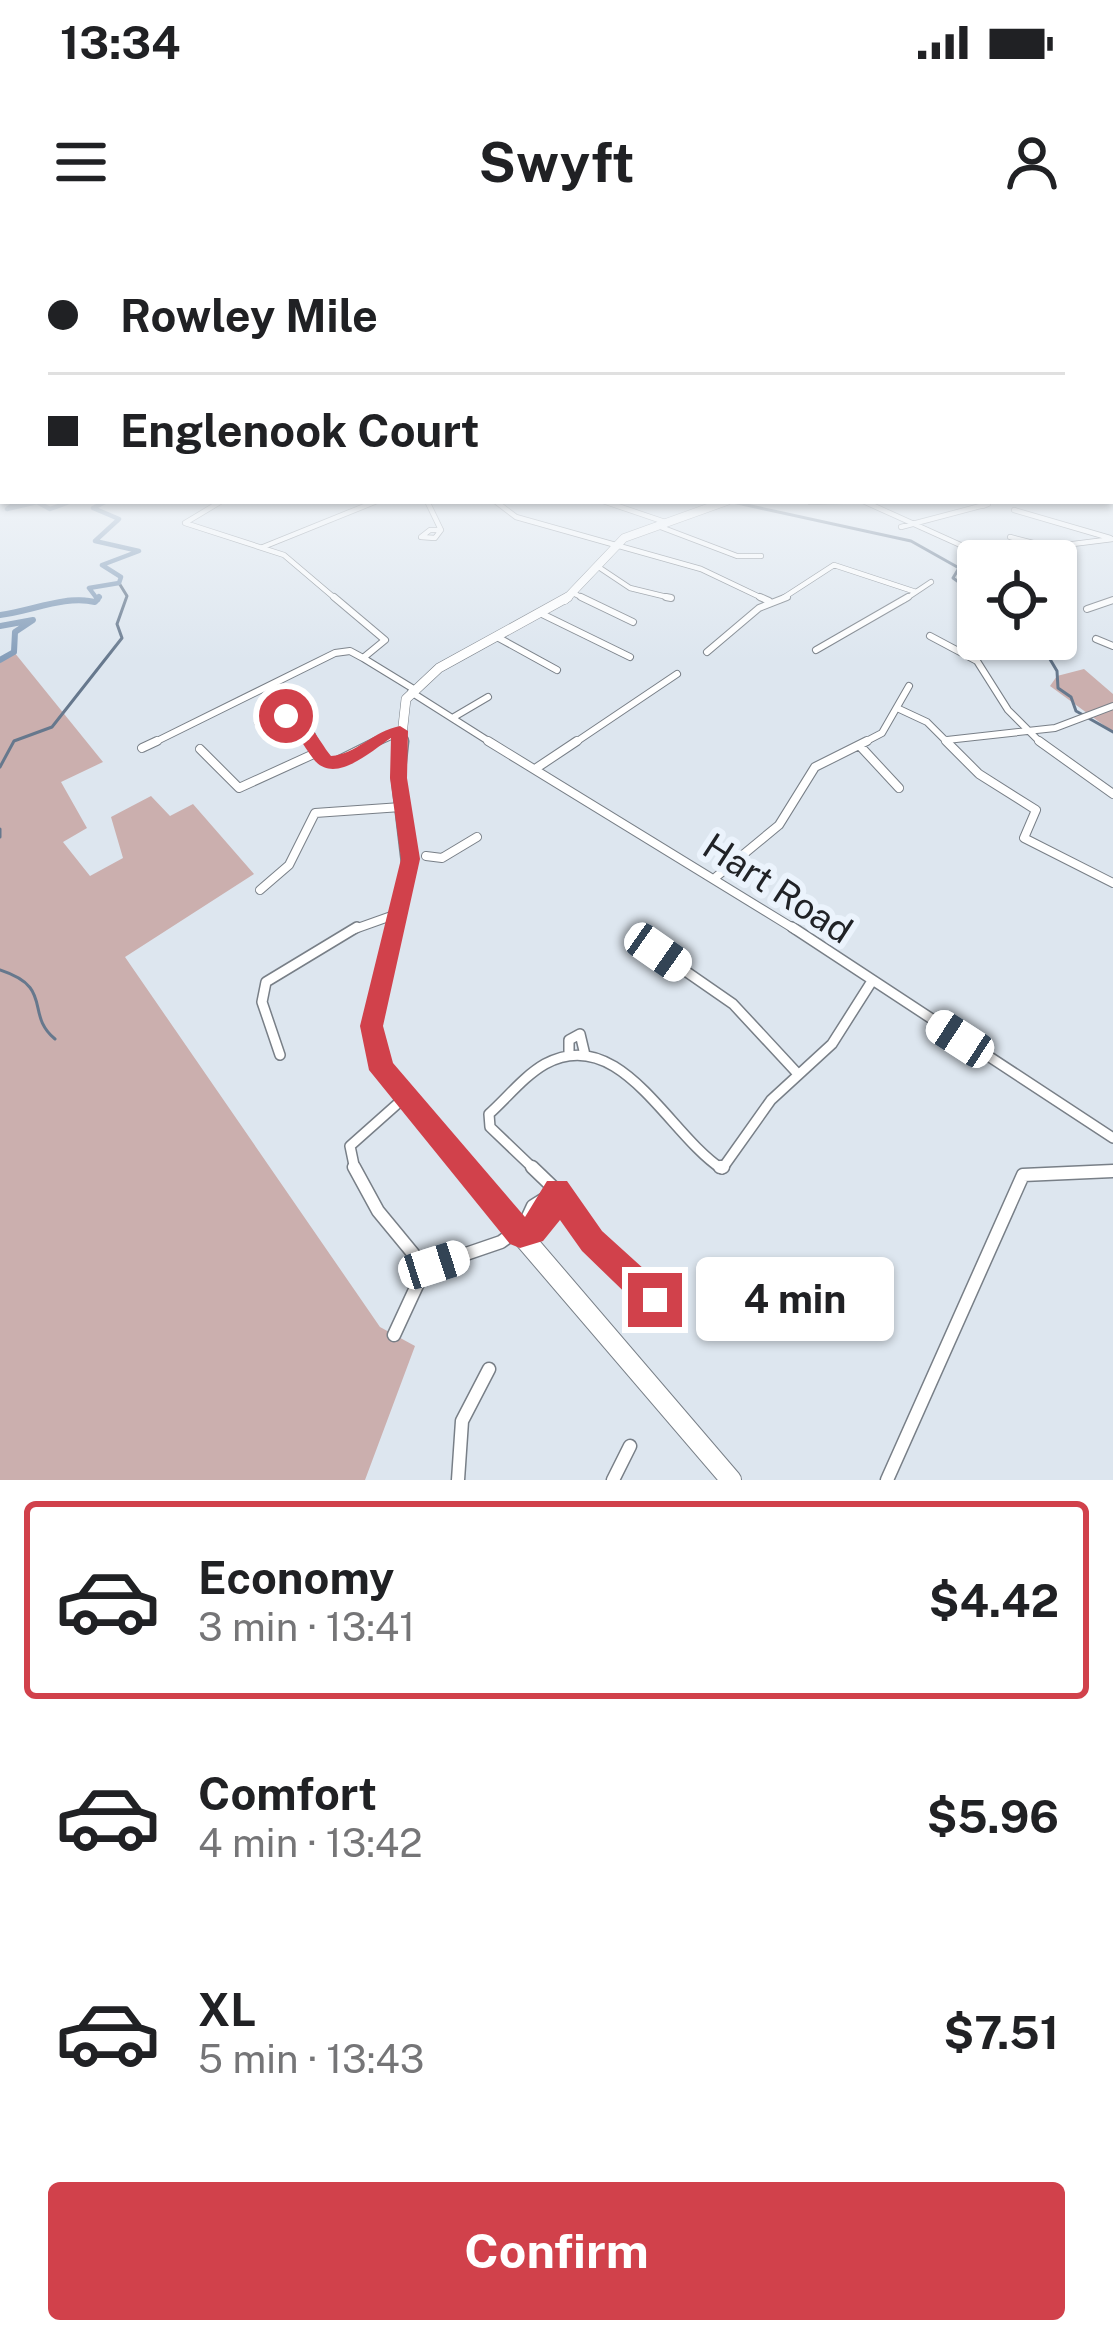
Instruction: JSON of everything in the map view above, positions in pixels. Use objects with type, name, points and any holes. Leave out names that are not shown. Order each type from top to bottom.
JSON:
[{"type":"main road","points":[[618,545],[573,592],[542,614],[411,690],[400,731],[402,806],[418,857],[371,1026],[382,1070],[404,1098],[731,1480]]},
{"type":"street","points":[[142,748],[335,653],[347,650],[364,658],[384,639],[286,557],[255,545]]},
{"type":"street","points":[[262,547],[267,545]]},
{"type":"street","points":[[607,545],[701,568],[770,602]]},
{"type":"street","points":[[710,545],[736,556],[760,556]]},
{"type":"street","points":[[707,652],[770,602],[799,592],[834,565],[916,592]]},
{"type":"street","points":[[597,566],[630,588],[671,598]]},
{"type":"street","points":[[815,650],[931,582]]},
{"type":"street","points":[[573,592],[633,622]]},
{"type":"street","points":[[1087,609],[1113,599]]},
{"type":"street","points":[[542,614],[630,657]]},
{"type":"street","points":[[929,636],[980,663],[1008,710],[1055,756],[1113,794]]},
{"type":"street","points":[[497,637],[557,670]]},
{"type":"street","points":[[1096,639],[1113,646]]},
{"type":"street","name":"Hart Road","points":[[364,658],[650,843],[716,877],[1113,1138]]},
{"type":"street","points":[[536,770],[677,674]]},
{"type":"street","points":[[716,877],[779,824],[815,767],[882,733],[910,686]]},
{"type":"street","points":[[454,717],[488,697]]},
{"type":"street","points":[[945,740],[1070,723],[1113,706]]},
{"type":"street","points":[[897,708],[927,722],[1001,791],[1036,810],[1024,838],[1113,883]]},
{"type":"street","points":[[258,723],[281,713],[312,735],[328,762],[345,761],[374,747],[384,734],[400,731]]},
{"type":"street","points":[[860,746],[898,788]]},
{"type":"street","points":[[200,748],[239,788],[318,752]]},
{"type":"street","points":[[260,890],[290,865],[315,813],[336,807],[372,812],[402,806]]},
{"type":"street","points":[[418,857],[448,854],[477,838]]},
{"type":"street","points":[[280,1055],[262,1002],[266,982],[362,924],[399,914]]},
{"type":"street","points":[[658,952],[733,1004],[798,1074]]},
{"type":"street","points":[[655,1300],[592,1241],[557,1191],[487,1118],[543,1065],[569,1055],[585,1055],[627,1071],[670,1126],[722,1169],[771,1100],[832,1044],[872,981]]},
{"type":"street","points":[[569,1055],[568,1040],[580,1034],[585,1055]]},
{"type":"street","points":[[404,1098],[350,1147],[361,1184],[425,1268]]},
{"type":"street","points":[[886,1480],[1023,1175],[1113,1171]]},
{"type":"street","points":[[394,1335],[425,1268],[532,1230],[555,1204],[557,1191]]},
{"type":"street","points":[[458,1480],[466,1408],[489,1369]]},
{"type":"street","points":[[613,1480],[630,1446]]},
{"type":"shaded area","points":[[14,652],[103,762],[61,782],[87,828],[63,842],[90,876],[123,858],[111,817],[151,796],[170,816],[193,804],[254,874],[125,957],[380,1327],[415,1346],[365,1480],[0,1480],[0,660]]},
{"type":"shaded area","points":[[1084,669],[1113,694],[1113,732],[1050,686],[1057,676]]},
{"type":"waterway","points":[[97,599],[89,588],[119,583],[121,577],[102,565],[139,551],[112,545]]},
{"type":"waterway","points":[[918,545],[957,567]]},
{"type":"waterway","points":[[957,571],[953,578],[957,581]]},
{"type":"waterway","points":[[0,767],[14,741],[52,727],[122,638],[117,624],[127,596],[119,583]]},
{"type":"waterway","points":[[84,600],[97,599]]},
{"type":"waterway","points":[[67,600],[84,600]]},
{"type":"waterway","points":[[0,615],[84,600]]},
{"type":"waterway","points":[[0,626],[33,620],[15,632],[14,652],[0,660]]},
{"type":"waterway","points":[[1050,660],[1058,688],[1071,697],[1076,711],[1113,732]]},
{"type":"waterway","points":[[0,829],[0,837]]},
{"type":"waterway","points":[[0,970],[27,985],[41,1020],[55,1039]]},
{"type":"route","points":[[286,716],[312,735],[320,756],[328,762],[350,760],[374,747],[384,734],[400,731],[398,778],[410,859],[371,1026],[373,1049],[382,1070],[520,1234],[532,1230],[555,1204],[557,1191],[592,1241],[655,1300]]}]
